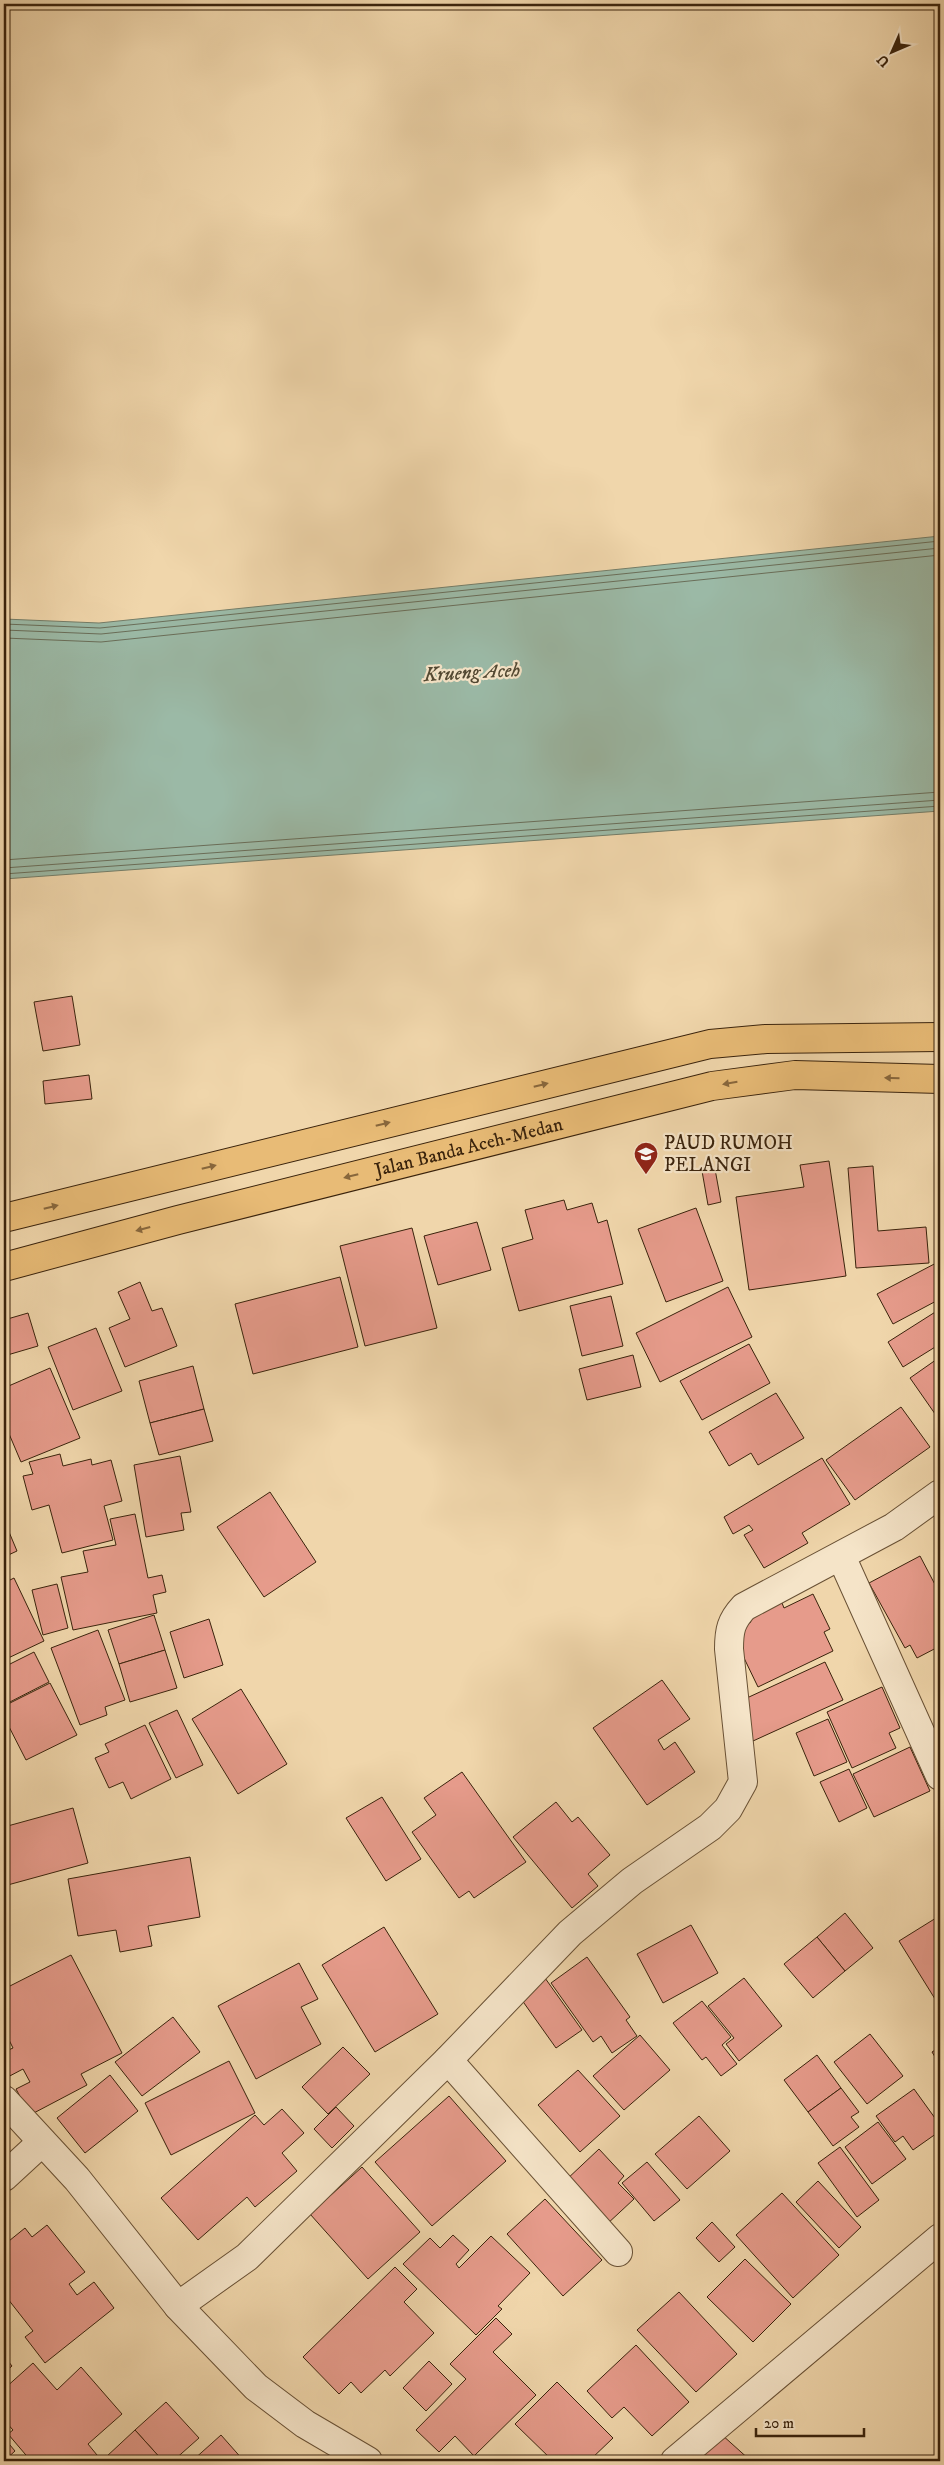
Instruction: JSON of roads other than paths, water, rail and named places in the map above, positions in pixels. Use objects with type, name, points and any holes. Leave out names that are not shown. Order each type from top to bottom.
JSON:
[{"type":"highway","points":[[4,1218],[710,1044],[766,1039],[940,1037]]},
{"type":"highway","name":"Jalan Banda Aceh-Medan","points":[[4,1267],[178,1220],[712,1086],[795,1075],[940,1079]]},
{"type":"highway","points":[[164,1178],[178,1220]]},
{"type":"street","points":[[178,2306],[247,2257],[448,2060],[570,1933],[632,1881],[710,1827],[728,1809],[743,1782],[729,1649],[729,1630],[733,1618],[744,1607],[894,1527],[940,1494]]},
{"type":"street","points":[[841,1556],[940,1776]]},
{"type":"street","points":[[448,2060],[618,2252]]},
{"type":"street","points":[[4,2100],[77,2179],[178,2306],[256,2387],[352,2457]]},
{"type":"street","points":[[4,2177],[42,2142]]},
{"type":"street","points":[[675,2461],[940,2238]]},
{"type":"water","name":"Krueng Aceh","points":[[940,536],[940,811],[4,879],[4,619],[99,623]]},
{"type":"place","name":"PAUD RUMOH PELANGI","points":[[646,1175]]}]
